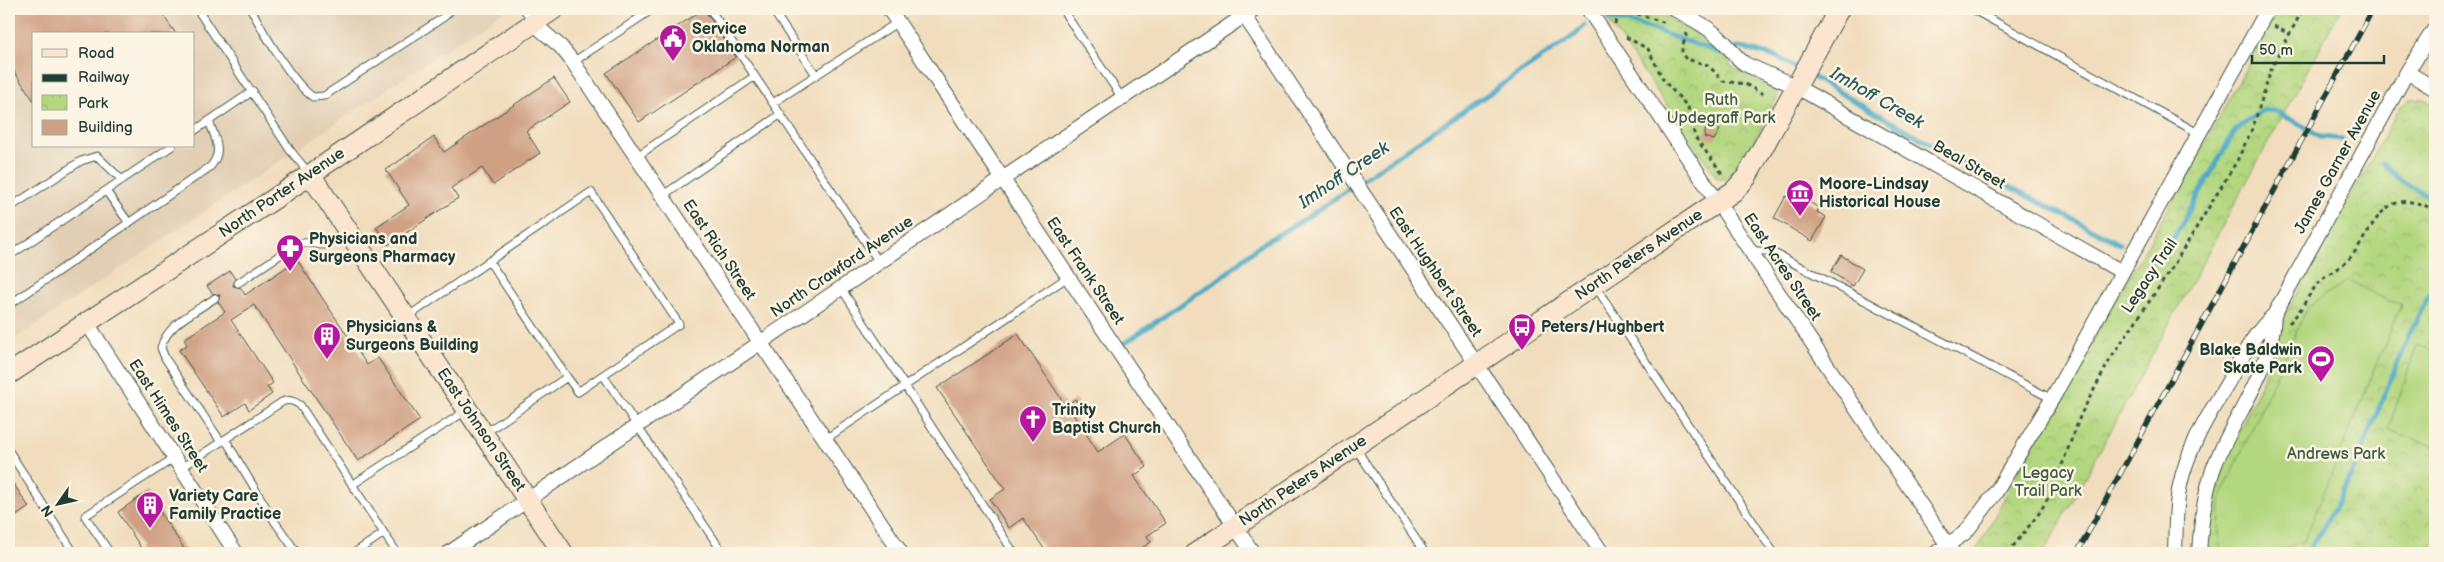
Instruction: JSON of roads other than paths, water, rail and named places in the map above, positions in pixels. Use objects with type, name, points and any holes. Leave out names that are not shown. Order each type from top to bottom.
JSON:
[{"type":"street","name":"North Porter Avenue","points":[[10,369],[87,323],[310,174],[528,16],[554,9]]},
{"type":"street","name":"East Frank Street","points":[[889,9],[1253,553]]},
{"type":"street","name":"East Acres Street","points":[[1588,9],[1751,251],[1945,551]]},
{"type":"street","name":"Beal Street","points":[[1674,9],[1700,23],[1746,64],[1799,83],[2122,272]]},
{"type":"street","name":"North Peters Avenue","points":[[1196,553],[1734,191],[1746,178],[1839,9]]},
{"type":"street","points":[[1945,551],[1966,532],[1996,492],[2052,398],[2268,9]]},
{"type":"street","name":"North Crawford Avenue","points":[[449,553],[1122,98],[1246,11]]},
{"type":"street","name":"East Hughbert Street","points":[[1246,11],[1350,174],[1602,553]]},
{"type":"street","name":"East Rich Street","points":[[528,16],[561,47],[573,62],[824,440],[902,553]]},
{"type":"street","name":"James Garner Avenue","points":[[2175,553],[2176,508],[2188,459],[2199,433],[2248,346],[2262,326],[2274,315],[2407,72],[2435,28]]},
{"type":"street","points":[[2407,72],[2435,89]]},
{"type":"street","name":"East Johnson Street","points":[[310,174],[563,553]]},
{"type":"street","name":"James Garner Avenue","points":[[2199,553],[2206,494],[2215,466],[2262,371],[2274,332],[2274,315]]},
{"type":"street","name":"East Himes Street","points":[[87,323],[236,553]]},
{"type":"lane","name":"East Johnson Street","points":[[197,9],[253,91],[290,150],[310,174]]},
{"type":"lane","points":[[252,9],[296,80],[305,92],[313,97],[324,96],[444,17],[452,9]]},
{"type":"lane","points":[[573,62],[653,9]]},
{"type":"lane","points":[[710,9],[879,262]]},
{"type":"lane","points":[[772,9],[816,75]]},
{"type":"lane","points":[[1062,9],[1122,98]]},
{"type":"lane","points":[[1972,9],[2200,134]]},
{"type":"lane","points":[[773,104],[898,22]]},
{"type":"lane","points":[[636,157],[755,76]]},
{"type":"lane","points":[[195,130],[253,91]]},
{"type":"lane","points":[[662,196],[780,114]]},
{"type":"lane","points":[[9,305],[210,167],[217,159],[218,145],[209,121]]},
{"type":"lane","points":[[9,256],[169,148]]},
{"type":"lane","points":[[9,208],[82,161],[97,156],[122,180]]},
{"type":"lane","points":[[106,191],[128,223]]},
{"type":"lane","points":[[406,317],[591,192],[679,324],[578,392],[489,261]]},
{"type":"lane","points":[[238,283],[295,245],[304,241],[323,245],[329,244],[348,230]]},
{"type":"lane","points":[[1751,251],[1766,251],[1776,254],[2052,398]]},
{"type":"lane","points":[[824,440],[1068,277]]},
{"type":"lane","points":[[1594,285],[1774,553]]},
{"type":"lane","points":[[841,288],[1014,553]]},
{"type":"lane","points":[[215,298],[173,327],[166,336],[161,348],[165,358],[223,441],[297,553]]},
{"type":"lane","points":[[603,374],[723,553]]},
{"type":"lane","points":[[483,434],[567,377]]},
{"type":"lane","points":[[110,553],[85,516],[178,463],[223,441],[287,400],[295,401],[300,405],[397,553]]},
{"type":"lane","points":[[352,485],[467,410]]},
{"type":"lane","points":[[1354,446],[1425,553]]},
{"type":"lane","points":[[9,451],[74,553]]},
{"type":"lane","points":[[354,553],[384,533]]},
{"type":"waterway","name":"Imhoff Creek","points":[[1610,19],[1637,24],[1723,54],[1739,47],[1777,57],[1800,70]]},
{"type":"waterway","name":"Imhoff Creek","points":[[1120,346],[1222,277],[1260,245],[1306,218],[1575,35],[1584,26]]},
{"type":"waterway","name":"Imhoff Creek","points":[[1807,74],[1964,163],[2120,244]]},
{"type":"waterway","name":"Imhoff Creek","points":[[2150,261],[2164,255],[2237,129],[2263,110],[2276,111],[2322,137],[2342,139]]},
{"type":"waterway","name":"Imhoff Creek","points":[[2382,163],[2402,182],[2435,199]]},
{"type":"waterway","points":[[2306,553],[2334,509],[2346,485],[2398,361],[2424,304],[2435,286]]},
{"type":"railway","points":[[2077,553],[2373,9]]},
{"type":"place","name":"Service Oklahoma Norman","points":[[673,62]]},
{"type":"place","name":"Moore-Lindsay Historical House","points":[[1800,217]]},
{"type":"place","name":"Physicians and Surgeons Pharmacy","points":[[290,272]]},
{"type":"place","name":"Peters/Hughbert","points":[[1522,351]]},
{"type":"place","name":"Physicians & Surgeons Building","points":[[327,360]]},
{"type":"place","name":"Blake Baldwin Skate Park","points":[[2321,383]]},
{"type":"place","name":"Trinity Baptist Church","points":[[1033,443]]},
{"type":"place","name":"Variety Care Family Practice","points":[[150,529]]},
{"type":"park label","name":"Ruth Updegraff Park","points":[[1721,109]]},
{"type":"park label","name":"Andrews Park","points":[[2336,454]]},
{"type":"park label","name":"Legacy Trail Park","points":[[2048,482]]}]
